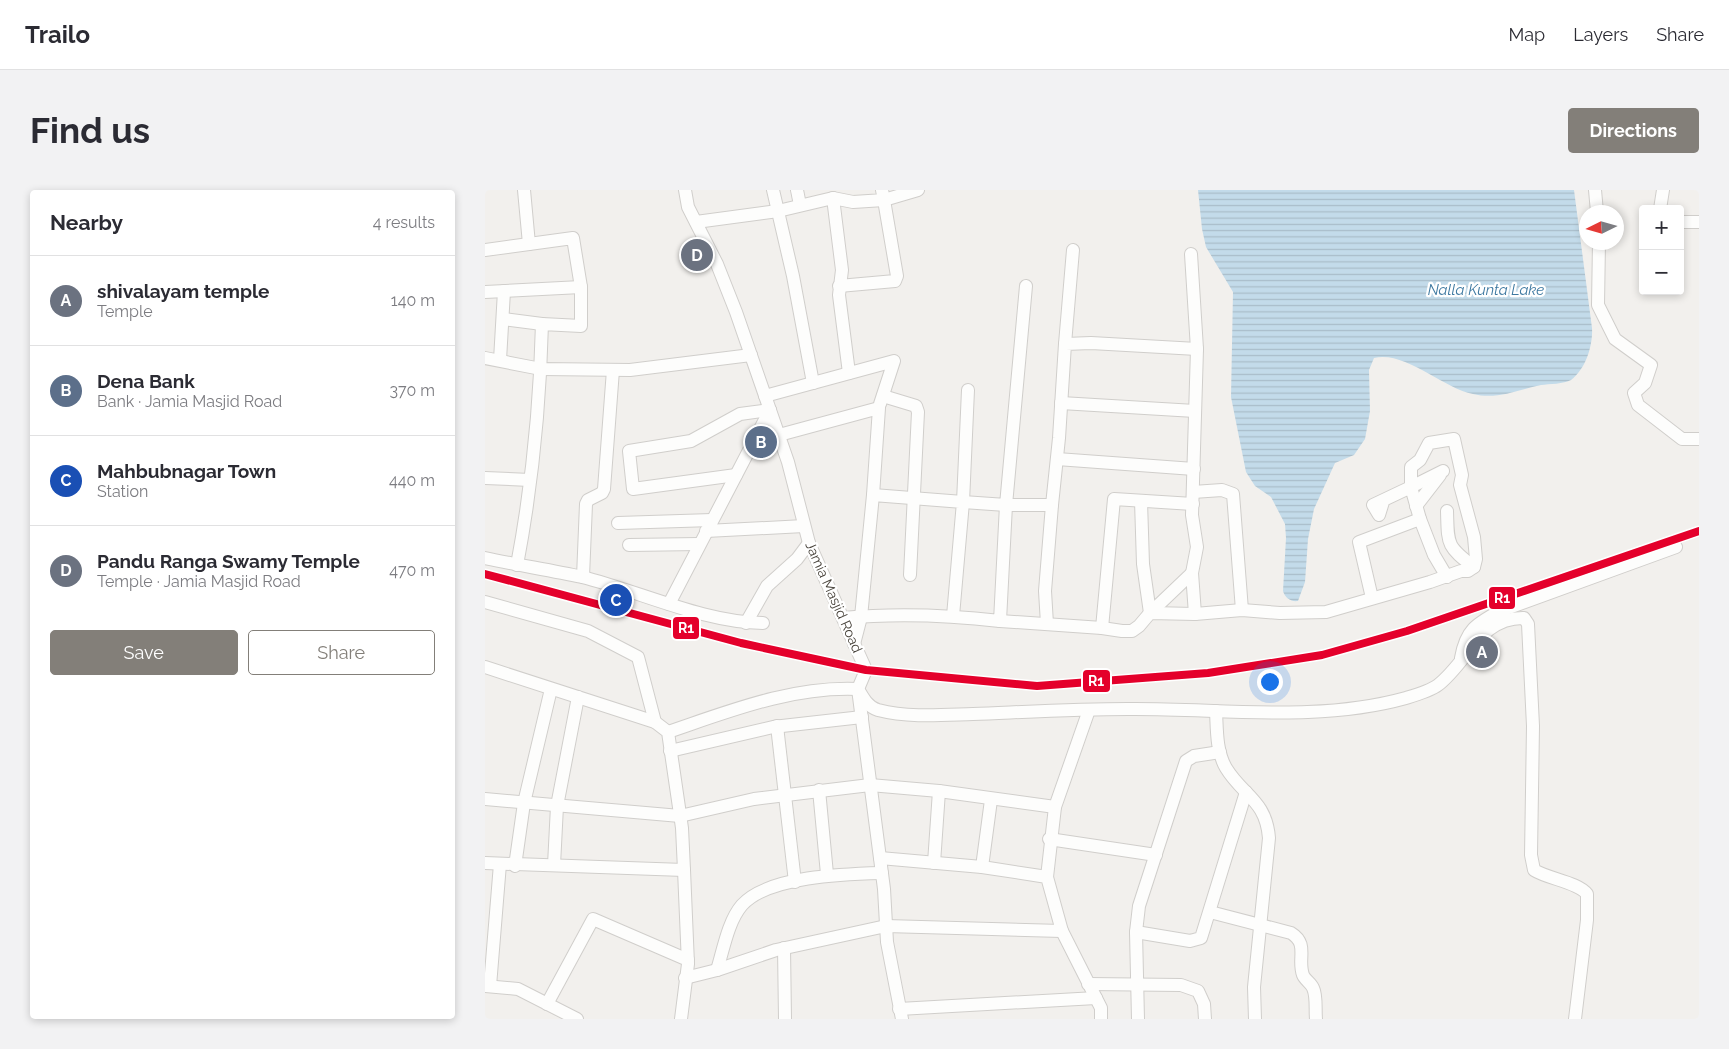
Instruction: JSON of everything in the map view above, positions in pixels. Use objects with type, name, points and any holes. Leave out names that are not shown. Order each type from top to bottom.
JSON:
[{"type":"street","points":[[524,190],[529,244]]},
{"type":"street","name":"Jamia Masjid Road","points":[[685,190],[688,207],[717,264],[751,355],[779,435],[809,543],[866,670],[858,689],[882,873],[886,926],[901,1014]]},
{"type":"street","points":[[773,190],[793,276],[813,383]]},
{"type":"street","points":[[797,190],[800,205]]},
{"type":"street","points":[[697,222],[778,211],[833,198],[883,195],[918,190]]},
{"type":"street","points":[[1595,190],[1596,205]]},
{"type":"street","points":[[1661,205],[1663,190]]},
{"type":"street","points":[[839,286],[895,281],[897,276],[883,195]]},
{"type":"street","points":[[833,198],[842,270],[839,286],[842,328],[849,373]]},
{"type":"street","points":[[1684,222],[1699,222]]},
{"type":"street","points":[[485,250],[573,238],[581,287],[581,326],[503,319]]},
{"type":"street","points":[[1047,624],[1045,591],[1073,250]]},
{"type":"street","points":[[1599,250],[1598,305],[1615,339],[1651,365],[1645,383],[1634,393],[1638,405],[1682,439],[1699,439]]},
{"type":"street","points":[[1191,254],[1197,349],[1193,498],[1197,547],[1192,573],[1195,614]]},
{"type":"street","points":[[1000,621],[1005,505],[1026,286]]},
{"type":"street","points":[[485,292],[581,287]]},
{"type":"street","points":[[500,360],[504,291]]},
{"type":"street","points":[[517,565],[527,514],[541,369],[542,324]]},
{"type":"street","points":[[1065,344],[1091,342],[1197,349]]},
{"type":"street","points":[[485,358],[541,369],[630,370],[751,355]]},
{"type":"street","points":[[765,396],[894,361],[881,402],[861,617],[854,644]]},
{"type":"street","points":[[583,577],[586,504],[588,500],[601,493],[604,489],[613,370]]},
{"type":"street","points":[[953,616],[963,502],[969,390]]},
{"type":"street","points":[[779,435],[881,402],[916,406],[917,452],[909,575]]},
{"type":"street","points":[[1061,403],[1195,411]]},
{"type":"street","points":[[669,604],[770,410]]},
{"type":"street","points":[[736,475],[633,489],[629,451],[691,441],[740,414],[770,410]]},
{"type":"street","points":[[1150,613],[1195,614],[1242,610],[1280,613],[1326,612],[1468,571],[1474,567],[1476,558],[1474,537],[1460,486],[1462,475],[1454,440],[1429,443],[1420,460],[1411,467],[1411,487],[1415,506],[1433,555],[1447,577]]},
{"type":"street","points":[[1057,459],[1194,469]]},
{"type":"street","points":[[1420,460],[1429,468],[1462,475]]},
{"type":"street","points":[[1383,502],[1443,471]]},
{"type":"street","points":[[1415,506],[1443,471]]},
{"type":"street","points":[[485,478],[530,480]]},
{"type":"street","points":[[1102,628],[1113,499],[1141,501],[1193,498],[1222,490],[1233,494],[1242,610]]},
{"type":"street","points":[[873,495],[1005,505],[1052,506]]},
{"type":"street","points":[[1141,501],[1143,564],[1150,613]]},
{"type":"street","points":[[1447,511],[1448,542],[1456,554],[1474,567]]},
{"type":"street","points":[[1373,598],[1359,542],[1420,519]]},
{"type":"street","points":[[618,523],[804,526]]},
{"type":"street","points":[[746,623],[767,586],[797,559],[809,543]]},
{"type":"street","points":[[629,545],[699,544]]},
{"type":"street","points":[[1461,661],[1463,644],[1478,623],[1500,611],[1676,546]]},
{"type":"street","points":[[485,558],[583,577],[669,604],[746,623],[763,623]]},
{"type":"street","points":[[843,618],[887,614],[953,616],[1132,631],[1192,573]]},
{"type":"street","points":[[485,602],[588,631],[638,657],[655,722]]},
{"type":"street","points":[[668,732],[794,693],[832,688],[858,689],[866,703],[877,710],[918,716],[1089,710],[1330,711],[1377,705],[1409,697],[1436,686],[1461,661],[1484,632],[1501,622],[1523,618],[1528,624],[1533,726],[1531,855],[1534,870],[1544,876],[1573,884],[1587,894],[1587,920],[1575,1019]]},
{"type":"street","points":[[485,667],[655,722],[668,732],[680,816],[684,870],[688,960],[681,1019]]},
{"type":"street","points":[[515,866],[524,803],[551,688]]},
{"type":"street","points":[[554,866],[557,806],[578,698]]},
{"type":"street","points":[[1089,710],[1055,807],[1049,839],[1047,877],[1062,931],[1101,1008],[1101,1019]]},
{"type":"street","points":[[1216,711],[1220,752],[1225,766],[1261,808],[1267,822],[1269,838],[1254,987],[1255,1019]]},
{"type":"street","points":[[670,751],[777,726],[862,717]]},
{"type":"street","points":[[777,726],[795,882]]},
{"type":"street","points":[[1138,1019],[1136,932],[1139,906],[1186,761],[1194,756],[1220,752]]},
{"type":"street","points":[[485,799],[680,816],[754,800],[819,790],[870,785],[939,791],[991,800],[1055,807]]},
{"type":"street","points":[[819,790],[827,874]]},
{"type":"street","points":[[934,863],[939,791]]},
{"type":"street","points":[[1136,932],[1197,941],[1204,934],[1246,792]]},
{"type":"street","points":[[982,867],[991,800]]},
{"type":"street","points":[[1049,839],[1156,855]]},
{"type":"street","points":[[880,858],[982,867],[1047,877]]},
{"type":"street","points":[[485,863],[515,866],[684,870]]},
{"type":"street","points":[[500,864],[490,919],[487,986],[518,989],[577,1019]]},
{"type":"street","points":[[717,970],[731,925],[741,906],[757,893],[827,874],[882,873]]},
{"type":"street","points":[[1210,912],[1291,933],[1298,937],[1302,944],[1304,976],[1313,987],[1315,996],[1316,1019]]},
{"type":"street","points":[[547,1004],[593,919],[688,960]]},
{"type":"street","points":[[685,978],[717,970],[784,948],[886,926],[1062,931]]},
{"type":"street","points":[[784,948],[785,1019]]},
{"type":"street","points":[[1089,984],[1181,985],[1197,991],[1204,1004],[1205,1019]]},
{"type":"street","points":[[901,1014],[1096,998]]},
{"type":"water","name":"Nalla Kunta Lake","points":[[1198,190],[1574,190],[1579,228],[1579,250],[1582,250],[1592,328],[1590,349],[1581,370],[1571,380],[1490,396],[1482,396],[1461,390],[1398,359],[1374,358],[1369,370],[1370,411],[1365,439],[1354,455],[1335,463],[1314,509],[1308,539],[1305,582],[1298,601],[1291,600],[1285,596],[1283,591],[1285,524],[1271,497],[1255,486],[1246,472],[1231,397],[1233,292],[1206,247]]},
{"type":"transit line","name":"R1","points":[[485,574],[741,643],[866,670],[1037,686],[1208,673],[1322,655],[1407,631],[1699,531]]},
{"type":"place","name":"Pandu Ranga Swamy Temple","points":[[697,255]]},
{"type":"place","name":"Dena Bank","points":[[761,442]]},
{"type":"place","name":"Mahbubnagar Town","points":[[616,600]]},
{"type":"place","name":"shivalayam temple","points":[[1482,652]]}]
